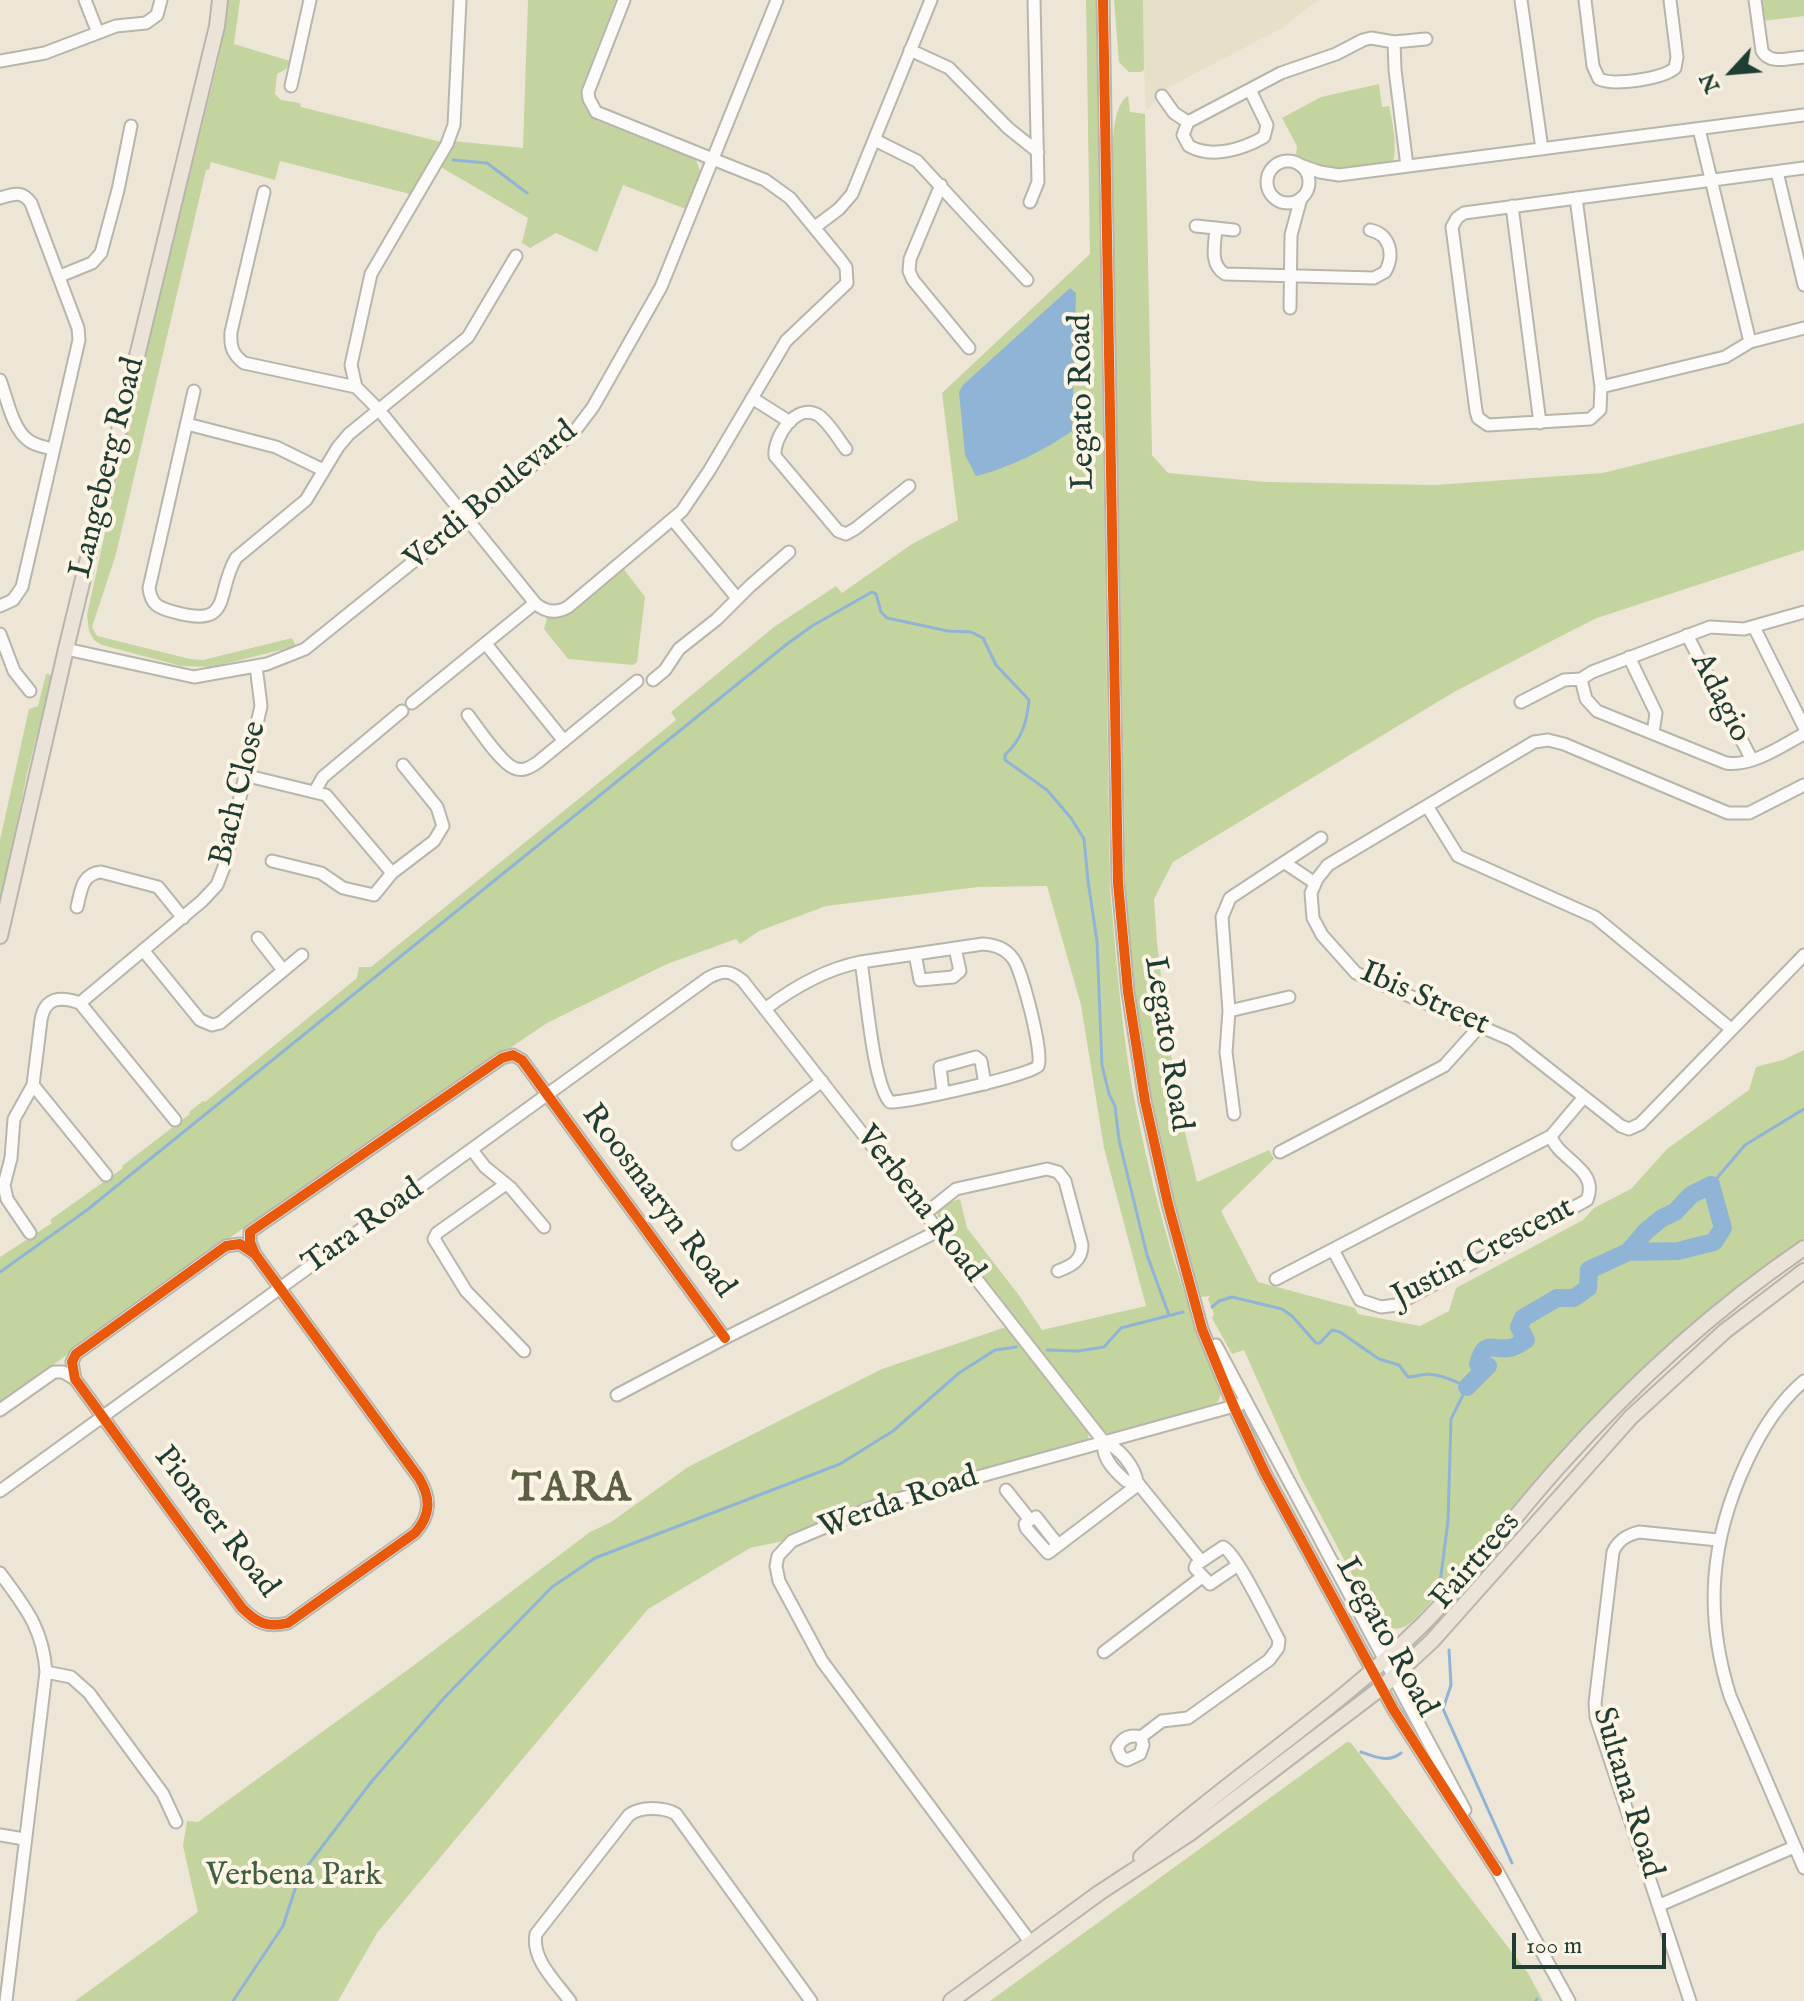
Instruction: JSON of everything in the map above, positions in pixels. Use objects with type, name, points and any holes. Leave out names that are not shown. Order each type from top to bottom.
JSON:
[{"type":"main road","name":"Langeberg Road","points":[[0,936],[217,26],[220,0]]},
{"type":"main road","name":"Fairtrees","points":[[1099,1893],[1181,1822],[1372,1672],[1424,1623],[1559,1466],[1630,1390],[1711,1316],[1804,1248]]},
{"type":"main road","name":"Fairtrees","points":[[951,2001],[1099,1893],[1189,1834],[1381,1688],[1432,1641],[1631,1417],[1725,1331],[1802,1277]]},
{"type":"street","points":[[85,0],[98,33]]},
{"type":"street","points":[[0,61],[32,57],[116,26],[150,21],[157,15],[161,0]]},
{"type":"street","points":[[291,86],[310,0]]},
{"type":"street","points":[[460,0],[454,125],[447,144],[375,264],[351,365],[356,387],[379,410],[535,603],[550,612],[564,609],[673,520],[691,500],[790,335],[847,283],[846,267],[790,198],[774,184],[603,116],[593,107],[588,92],[624,0]]},
{"type":"street","name":"Verdi Boulevard","points":[[66,649],[194,677],[279,660],[318,640],[574,432],[585,420],[661,287],[777,0]]},
{"type":"street","points":[[815,227],[839,209],[852,194],[931,0]]},
{"type":"street","points":[[1030,202],[1038,182],[1034,0]]},
{"type":"street","name":"Legato Road","points":[[1106,143],[1110,133],[1109,40],[1103,0],[1118,883],[1128,992],[1145,1101],[1168,1204],[1202,1329],[1240,1405],[1308,1513],[1569,2001]]},
{"type":"street","points":[[1521,0],[1542,149]]},
{"type":"street","points":[[1585,0],[1593,66],[1599,79],[1610,83],[1662,76],[1675,68],[1677,57],[1670,0]]},
{"type":"street","points":[[1755,0],[1765,56],[1774,60],[1804,57]]},
{"type":"street","points":[[1250,90],[1267,125],[1264,137],[1233,151],[1194,149],[1189,146],[1183,135],[1188,122],[1281,73],[1336,54],[1363,40],[1394,42],[1426,39]]},
{"type":"street","points":[[1394,42],[1407,166]]},
{"type":"street","points":[[910,50],[949,68],[1008,128],[1038,152]]},
{"type":"street","points":[[1162,96],[1174,113],[1188,122]]},
{"type":"street","points":[[1291,235],[1279,200],[1268,186],[1269,174],[1283,162],[1339,175],[1804,115]]},
{"type":"street","points":[[60,276],[92,263],[101,253],[131,126]]},
{"type":"street","points":[[1699,129],[1750,342]]},
{"type":"street","points":[[875,140],[912,157],[1027,280]]},
{"type":"street","points":[[1290,308],[1291,235],[1309,179],[1300,165]]},
{"type":"street","points":[[1576,198],[1601,387],[1600,410],[1597,416],[1590,419],[1488,425],[1478,418],[1474,395],[1452,227],[1457,218],[1464,213],[1512,206],[1804,168]]},
{"type":"street","points":[[1777,172],[1804,285]]},
{"type":"street","points":[[1279,200],[1288,203],[1339,175]]},
{"type":"street","points":[[941,185],[910,259],[909,271],[969,348]]},
{"type":"street","points":[[264,192],[231,332],[231,348],[244,363],[356,387]]},
{"type":"street","points":[[0,198],[20,193],[26,196],[60,276],[78,328],[79,340],[22,587],[13,600],[0,606]]},
{"type":"street","points":[[1512,206],[1540,423]]},
{"type":"street","points":[[1196,226],[1234,230]]},
{"type":"street","points":[[1216,228],[1214,262],[1225,274],[1374,278],[1382,275],[1390,261],[1387,241],[1381,233],[1370,230]]},
{"type":"street","points":[[194,391],[150,578],[150,597],[159,608],[199,618],[216,611],[222,602],[229,569],[236,558],[306,500],[343,440],[468,337],[516,256]]},
{"type":"street","points":[[1601,387],[1725,357],[1750,342],[1804,328]]},
{"type":"street","points":[[328,382],[340,377],[351,365]]},
{"type":"street","points":[[0,380],[24,438],[53,449]]},
{"type":"street","points":[[752,398],[790,422]]},
{"type":"street","points":[[846,449],[816,414],[806,413],[790,422],[776,441],[775,456],[841,533],[855,529],[909,486]]},
{"type":"street","points":[[187,424],[276,447],[323,470]]},
{"type":"street","points":[[673,520],[737,598]]},
{"type":"street","points":[[653,680],[665,670],[679,649],[717,619],[789,552]]},
{"type":"street","points":[[412,703],[535,603]]},
{"type":"street","points":[[1521,702],[1564,680],[1581,679],[1687,635],[1716,626],[1739,630],[1804,612]]},
{"type":"street","points":[[1754,627],[1804,727]]},
{"type":"street","points":[[0,634],[14,671],[30,691]]},
{"type":"street","name":"Adagio","points":[[1687,635],[1752,760]]},
{"type":"street","points":[[486,644],[564,741]]},
{"type":"street","points":[[1629,657],[1656,713],[1653,733]]},
{"type":"street","name":"Bach Close","points":[[80,1003],[213,891],[219,879],[261,706],[256,666]]},
{"type":"street","points":[[1581,679],[1582,691],[1591,707],[1726,763],[1740,764],[1752,760],[1804,734]]},
{"type":"street","points":[[468,715],[504,760],[517,769],[530,767],[637,681]]},
{"type":"street","points":[[315,791],[323,777],[402,711]]},
{"type":"street","points":[[1285,863],[1315,883],[1328,865],[1528,744],[1548,740],[1728,813],[1749,813],[1804,785]]},
{"type":"street","points":[[272,861],[321,873],[343,888],[371,895],[377,893],[392,873],[434,841],[443,826],[437,807],[403,765]]},
{"type":"street","points":[[244,775],[315,791],[331,798],[392,873]]},
{"type":"street","points":[[1427,806],[1458,856],[1595,917],[1731,1029]]},
{"type":"street","points":[[1234,1114],[1226,1052],[1229,1011],[1222,928],[1224,908],[1230,898],[1321,838]]},
{"type":"street","points":[[77,907],[85,879],[101,872],[158,887],[183,918]]},
{"type":"street","name":"Ibis Street","points":[[1315,883],[1310,902],[1317,927],[1356,973],[1512,1040],[1621,1126],[1629,1129],[1636,1127],[1804,955]]},
{"type":"street","points":[[258,938],[283,970]]},
{"type":"street","points":[[765,1009],[831,970],[861,962],[994,945],[1006,951],[1016,962],[1040,1059],[1037,1067],[1030,1072],[985,1084],[894,1103],[885,1096],[876,1059],[861,962]]},
{"type":"street","points":[[915,954],[920,980],[953,977],[960,971],[955,948]]},
{"type":"street","points":[[143,950],[207,1025],[220,1023],[302,955]]},
{"type":"street","name":"Tara Road","points":[[0,1491],[708,978],[724,971],[731,972]]},
{"type":"street","name":"Verbena Road","points":[[731,972],[743,981],[1104,1442],[1116,1448],[1136,1474],[1138,1483],[1201,1561]]},
{"type":"street","points":[[1229,1011],[1289,997]]},
{"type":"street","points":[[30,1233],[7,1199],[4,1185],[11,1158],[14,1119],[33,1085],[45,1006],[62,998],[80,1003],[175,1120]]},
{"type":"street","points":[[1280,1152],[1444,1066],[1480,1026]]},
{"type":"street","name":"Roosmaryn Road","points":[[255,1254],[250,1237],[253,1229],[502,1058],[513,1055],[522,1060],[725,1338]]},
{"type":"street","points":[[943,1092],[940,1067],[976,1057],[981,1061],[985,1084]]},
{"type":"street","points":[[738,1144],[822,1081]]},
{"type":"street","points":[[33,1085],[106,1175]]},
{"type":"street","points":[[1276,1279],[1551,1136],[1584,1097]]},
{"type":"street","name":"Justin Crescent","points":[[1333,1250],[1360,1300],[1386,1308],[1396,1305],[1587,1200],[1590,1190],[1585,1177],[1551,1136]]},
{"type":"street","points":[[472,1150],[544,1227]]},
{"type":"street","points":[[926,1213],[956,1189],[1053,1170],[1065,1181],[1082,1245],[1082,1252],[1075,1263],[1058,1271]]},
{"type":"street","points":[[506,1184],[437,1233],[434,1239],[466,1291],[524,1351]]},
{"type":"street","points":[[617,1395],[940,1230]]},
{"type":"street","points":[[75,1379],[72,1362],[76,1354],[226,1246],[240,1244],[255,1254]]},
{"type":"street","name":"Pioneer Road","points":[[75,1379],[242,1608],[258,1623],[267,1626],[288,1623],[415,1533],[427,1514],[429,1504],[424,1487],[255,1254]]},
{"type":"street","points":[[0,1410],[54,1372],[63,1372],[75,1379]]},
{"type":"street","points":[[1804,1381],[1778,1408],[1762,1432],[1736,1485],[1718,1540],[1713,1604],[1721,1667],[1730,1696],[1804,1868]]},
{"type":"street","name":"Legato Road","points":[[1240,1405],[1265,1473],[1372,1672],[1497,1871]]},
{"type":"street","name":"Werda Road","points":[[1031,1943],[822,1661],[779,1581],[778,1556],[789,1543],[864,1509],[1240,1405]]},
{"type":"street","points":[[1006,1490],[1030,1520],[1025,1527],[1046,1552],[1138,1483]]},
{"type":"street","name":"Sultana Road","points":[[1690,2001],[1595,1710],[1616,1543],[1639,1532],[1718,1540]]},
{"type":"street","points":[[1141,1737],[1162,1721],[1188,1718],[1269,1660],[1278,1648],[1279,1640],[1238,1565],[1225,1547],[1195,1568],[1210,1584],[1238,1565]]},
{"type":"street","points":[[0,1573],[34,1622],[43,1647],[46,1672],[6,2001]]},
{"type":"street","points":[[1104,1652],[1202,1577]]},
{"type":"street","points":[[46,1672],[71,1677],[89,1693],[163,1794],[176,1822]]},
{"type":"street","points":[[570,2001],[539,1958],[535,1949],[536,1934],[629,1815],[641,1809],[669,1810],[676,1814],[811,2001]]},
{"type":"street","points":[[0,1835],[24,1839]]},
{"type":"street","points":[[1660,1905],[1794,1847]]},
{"type":"shaded area","points":[[1143,0],[1318,0],[1284,27],[1162,91],[1147,111]]},
{"type":"green space","points":[[227,0],[240,0],[234,44],[290,61],[286,69],[277,74],[275,94],[281,100],[441,142],[410,194],[280,161],[275,180],[211,162],[209,170],[206,170],[116,554],[92,627],[97,636],[190,659],[203,660],[292,638],[296,646],[212,667],[181,666],[102,645],[94,640],[89,631],[87,615],[133,405],[218,61]]},
{"type":"green space","points":[[528,0],[616,0],[581,90],[586,110],[596,120],[696,160],[700,171],[686,209],[623,185],[597,252],[556,233],[530,248],[522,243],[528,218],[439,166],[453,141],[523,148]]},
{"type":"green space","points":[[1086,0],[1096,0],[1110,888],[1118,975],[1132,1090],[1154,1188],[1173,1257],[1221,1393],[1219,1400],[1213,1406],[1114,1435],[1102,1431],[939,1220],[937,1212],[943,1204],[960,1199],[967,1228],[1042,1330],[1146,1306],[1104,1148],[1081,1005],[1047,886],[978,887],[826,906],[759,931],[740,944],[736,939],[667,964],[547,1023],[238,1232],[0,1403],[0,1257],[52,1223],[50,1220],[123,1168],[357,978],[359,967],[371,967],[676,720],[671,712],[774,627],[836,586],[842,593],[912,544],[958,520],[942,393],[1090,254]]},
{"type":"green space","points":[[1114,0],[1143,0],[1144,70],[1141,72],[1129,72],[1119,62]]},
{"type":"green space","points":[[1759,0],[1804,0],[1804,16],[1762,21]]},
{"type":"green space","points":[[1379,84],[1382,107],[1389,106],[1392,120],[1395,141],[1393,162],[1331,170],[1313,165],[1296,154],[1297,146],[1282,118],[1321,97]]},
{"type":"green space","points":[[1128,96],[1130,112],[1145,114],[1152,455],[1168,473],[1266,482],[1435,485],[1603,473],[1804,423],[1804,550],[1597,618],[1454,692],[1173,862],[1154,899],[1169,1042],[1181,1116],[1197,1182],[1269,1150],[1274,1159],[1221,1211],[1258,1282],[1355,1308],[1358,1314],[1420,1326],[1449,1311],[1456,1288],[1583,1220],[1594,1208],[1631,1189],[1667,1149],[1749,1090],[1756,1067],[1783,1060],[1804,1050],[1804,1238],[1717,1304],[1608,1402],[1422,1612],[1399,1628],[1386,1625],[1373,1614],[1302,1480],[1244,1350],[1232,1354],[1212,1318],[1210,1296],[1201,1297],[1162,1162],[1137,1027],[1126,897],[1113,169],[1114,126],[1117,113]]},
{"type":"green space","points":[[623,568],[645,597],[637,662],[633,665],[568,659],[544,629],[547,618],[567,614]]},
{"type":"green space","points":[[46,674],[52,675],[27,774],[0,905],[0,840],[29,709],[38,706]]},
{"type":"green space","name":"Verbena Park","points":[[1009,1326],[1089,1430],[1088,1441],[869,1501],[783,1541],[750,1548],[648,1609],[377,1933],[338,2001],[75,2001],[198,1912],[183,1846],[187,1821],[198,1822],[413,1666],[590,1532],[611,1522],[688,1467],[882,1369]]},
{"type":"green space","points":[[1347,1742],[1351,1743],[1528,1973],[1543,2001],[990,2001]]},
{"type":"water","points":[[1070,288],[1076,293],[1072,431],[1026,458],[976,476],[965,455],[959,392]]},
{"type":"waterway","points":[[453,160],[487,163],[527,193]]},
{"type":"waterway","points":[[0,1272],[87,1210],[787,644],[872,592],[876,594],[881,612],[887,618],[948,631],[971,632],[983,638],[996,665],[1029,700],[1023,730],[1005,755],[1005,760],[1047,790],[1084,839],[1097,941],[1102,1065],[1115,1106],[1119,1140],[1147,1255],[1169,1315]]},
{"type":"waterway","points":[[1711,1185],[1745,1145],[1804,1109]]},
{"type":"waterway","points":[[1467,1387],[1488,1366],[1478,1364],[1486,1349],[1510,1348],[1526,1340],[1519,1327],[1523,1318],[1557,1298],[1574,1298],[1588,1288],[1589,1270],[1628,1252],[1678,1251],[1714,1242],[1723,1228],[1711,1185],[1691,1195],[1675,1212],[1662,1218],[1628,1252]]},
{"type":"waterway","points":[[1212,1307],[1232,1297],[1282,1309],[1316,1343],[1320,1343],[1332,1330],[1340,1332],[1379,1359],[1399,1365],[1408,1377],[1438,1376],[1467,1387],[1451,1419],[1448,1521],[1440,1583]]},
{"type":"waterway","points":[[1047,1350],[1078,1351],[1104,1347],[1121,1328],[1183,1312]]},
{"type":"waterway","points":[[233,2001],[283,1926],[299,1877],[372,1781],[444,1698],[552,1587],[595,1558],[840,1464],[893,1431],[959,1373],[995,1350],[1016,1347]]},
{"type":"waterway","points":[[1449,1650],[1451,1685],[1443,1709],[1512,1863]]},
{"type":"waterway","points":[[1361,1752],[1387,1758],[1401,1753]]},
{"type":"cycle path","points":[[1103,0],[1118,883],[1128,992],[1145,1101],[1168,1204],[1202,1329],[1234,1407],[1265,1473],[1393,1709],[1497,1871]]},
{"type":"cycle path","points":[[255,1254],[240,1244],[226,1246],[76,1354],[72,1362],[75,1379],[242,1608],[258,1621],[268,1624],[288,1623],[415,1533],[424,1520],[428,1506],[419,1478],[255,1254],[250,1232],[502,1058],[513,1055],[522,1060],[725,1338]]},
{"type":"district","name":"TARA","points":[[572,1492]]}]
